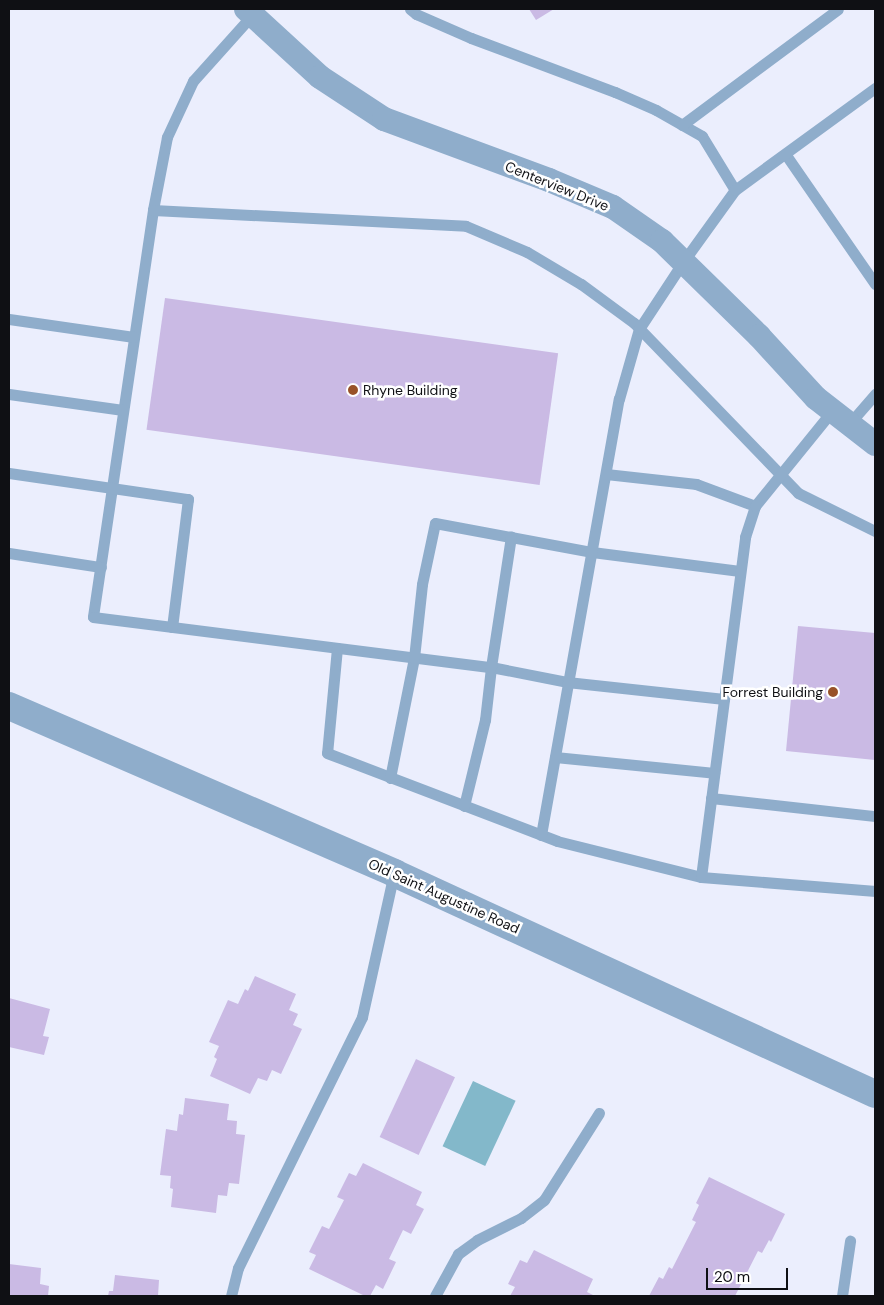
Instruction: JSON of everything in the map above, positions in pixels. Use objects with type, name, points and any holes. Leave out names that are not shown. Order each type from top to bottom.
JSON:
[{"type":"street","name":"Centerview Drive","points":[[253,10],[320,77],[384,119],[548,180],[613,207],[662,242],[759,336],[816,398],[875,444]]},
{"type":"street","name":"Old Saint Augustine Road","points":[[9,706],[394,873],[875,1094]]},
{"type":"lane","points":[[410,9],[416,14],[472,38],[615,92],[656,110],[702,136],[735,190]]},
{"type":"lane","points":[[682,125],[838,9]]},
{"type":"lane","points":[[253,10],[193,81],[167,136],[153,210],[93,617],[490,668],[568,682],[724,699]]},
{"type":"lane","points":[[541,836],[619,399],[639,328],[682,262],[735,190],[786,155],[875,88]]},
{"type":"lane","points":[[786,155],[875,284]]},
{"type":"lane","points":[[153,210],[466,226],[527,252],[581,284],[639,328],[798,493],[875,531]]},
{"type":"lane","points":[[9,319],[134,336]]},
{"type":"lane","points":[[9,394],[123,410]]},
{"type":"lane","points":[[701,876],[740,570],[745,537],[755,506],[781,474],[841,418],[875,394]]},
{"type":"lane","points":[[9,473],[188,499],[172,627]]},
{"type":"lane","points":[[606,474],[696,484],[755,506]]},
{"type":"lane","points":[[390,778],[414,658],[422,584],[435,523],[592,552],[740,570]]},
{"type":"lane","points":[[464,806],[485,720],[490,668],[511,537]]},
{"type":"lane","points":[[9,553],[100,567]]},
{"type":"lane","points":[[337,648],[327,753],[557,841],[701,876],[875,891]]},
{"type":"lane","points":[[555,757],[714,773]]},
{"type":"lane","points":[[711,798],[875,816]]},
{"type":"lane","points":[[231,1296],[238,1268],[362,1017],[394,873]]},
{"type":"lane","points":[[435,1296],[458,1254],[477,1240],[521,1218],[544,1200],[599,1113]]},
{"type":"lane","points":[[842,1296],[850,1241]]},
{"type":"water","points":[[473,1081],[516,1101],[485,1166],[443,1146]]},
{"type":"building","points":[[529,9],[554,9],[536,20]]},
{"type":"building","name":"Rhyne Building","points":[[165,298],[558,353],[540,485],[146,430]]},
{"type":"building","name":"Forrest Building","points":[[798,626],[875,633],[875,760],[786,751]]},
{"type":"building","points":[[255,976],[296,994],[289,1010],[298,1014],[293,1025],[302,1029],[281,1074],[272,1070],[267,1081],[258,1078],[250,1094],[210,1076],[217,1059],[214,1057],[219,1046],[209,1042],[228,1000],[238,1004],[245,989],[248,991]]},
{"type":"building","points":[[9,998],[50,1009],[43,1036],[49,1037],[44,1055],[9,1047]]},
{"type":"building","points":[[416,1059],[455,1077],[419,1155],[380,1137]]},
{"type":"building","points":[[185,1098],[229,1104],[227,1120],[237,1121],[236,1134],[245,1135],[239,1184],[229,1183],[227,1196],[218,1195],[216,1213],[171,1207],[173,1189],[170,1188],[171,1176],[160,1175],[166,1129],[177,1131],[179,1114],[183,1115]]},
{"type":"building","points":[[363,1163],[422,1192],[416,1205],[424,1209],[411,1234],[403,1230],[389,1259],[396,1262],[383,1289],[376,1285],[370,1296],[365,1296],[309,1269],[316,1255],[309,1252],[322,1226],[329,1229],[344,1200],[337,1197],[349,1173],[356,1176]]},
{"type":"building","points":[[709,1177],[785,1214],[771,1242],[769,1240],[762,1253],[758,1251],[735,1296],[649,1296],[659,1277],[663,1279],[669,1267],[672,1269],[696,1222],[692,1220],[699,1205],[696,1203]]},
{"type":"building","points":[[534,1250],[593,1279],[587,1292],[595,1296],[510,1296],[515,1287],[508,1284],[520,1260],[527,1263]]},
{"type":"building","points":[[9,1264],[41,1268],[40,1284],[49,1286],[48,1296],[9,1296]]},
{"type":"building","points":[[115,1275],[159,1280],[158,1296],[108,1296],[109,1291],[113,1291]]},
{"type":"place","name":"Rhyne Building","points":[[353,390]]},
{"type":"place","name":"Forrest Building","points":[[833,692]]}]
